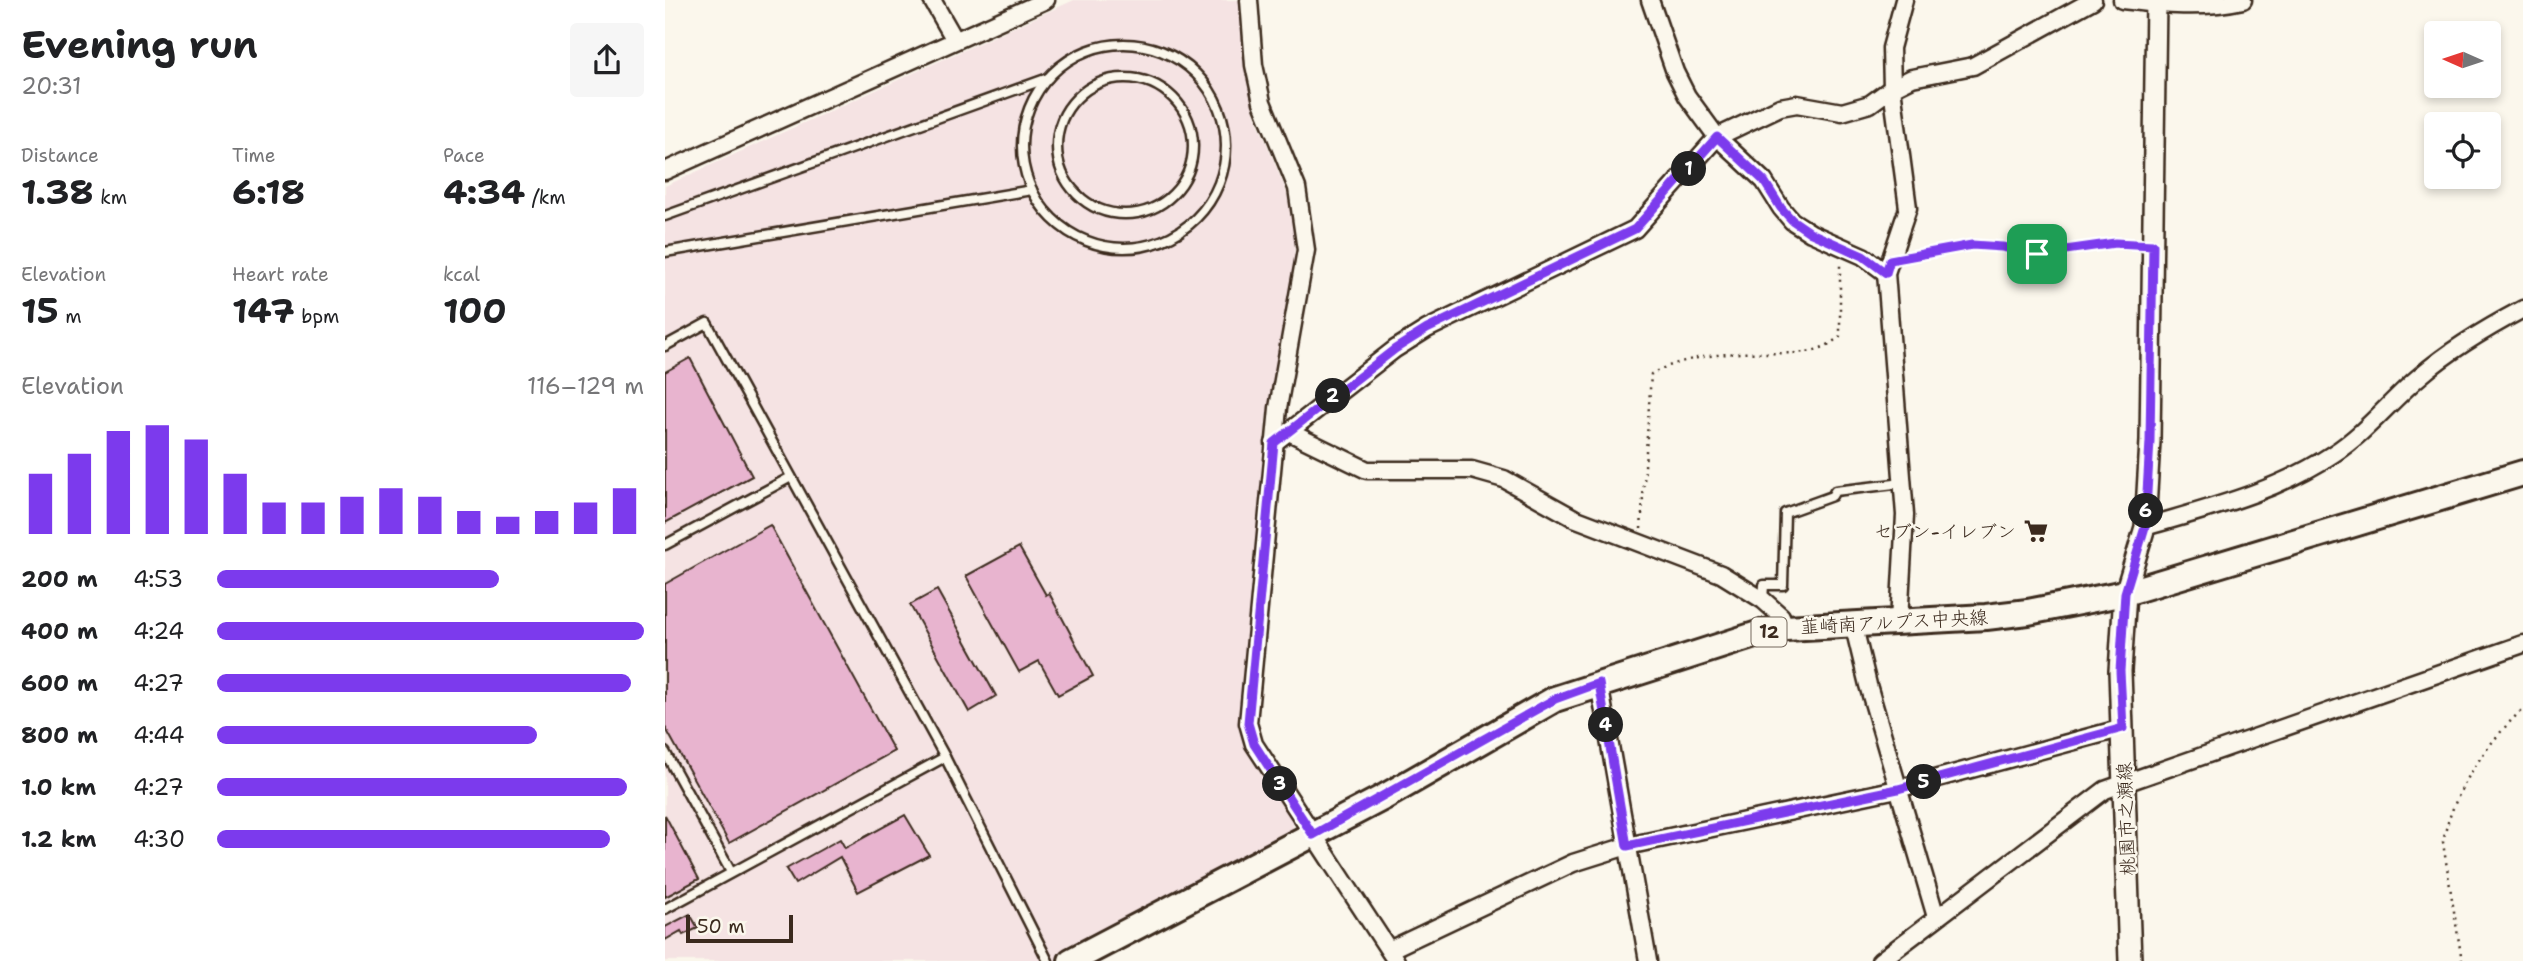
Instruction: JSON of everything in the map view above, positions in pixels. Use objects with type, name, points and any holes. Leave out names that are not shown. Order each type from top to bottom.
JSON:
[{"type":"main road","name":"韮崎南アルプス中央線","points":[[1083,957],[1313,835],[1555,699],[1599,683],[1761,633],[1786,628],[2028,612],[2125,593],[2523,473]]},
{"type":"main road","name":"桃園市之瀬線","points":[[2125,593],[2120,671],[2130,961]]},
{"type":"street","points":[[932,0],[955,40]]},
{"type":"street","points":[[665,171],[1046,0]]},
{"type":"street","points":[[1249,0],[1254,65],[1262,103],[1297,188],[1306,250],[1274,443],[1248,723],[1254,744],[1393,956],[1573,863],[1627,846],[1898,789],[2123,728]]},
{"type":"street","points":[[1650,0],[1675,72],[1687,96],[1717,137],[1764,181],[1792,220],[1811,233],[1888,267]]},
{"type":"street","points":[[1899,621],[1905,515],[1888,267],[1908,208],[1892,88],[1891,48],[1905,0]]},
{"type":"street","points":[[1274,443],[1395,349],[1427,329],[1635,229],[1717,137],[1780,107],[1797,104],[1842,112],[1870,104],[1912,78],[1973,66],[2093,0]]},
{"type":"street","points":[[2122,0],[2215,6],[2243,0]]},
{"type":"street","points":[[2125,593],[2145,527],[2150,441],[2156,2]]},
{"type":"street","points":[[2145,527],[2250,496],[2301,473],[2334,454],[2367,428],[2419,376],[2449,354],[2523,309]]},
{"type":"street","points":[[1289,432],[1367,470],[1472,470],[1504,479],[1574,518],[1721,574],[1763,600],[1781,616],[1786,628]]},
{"type":"street","points":[[1853,623],[1936,917]]},
{"type":"street","points":[[1880,961],[2105,790],[2523,644]]},
{"type":"street","points":[[1599,683],[1648,961]]},
{"type":"lane","points":[[1133,44],[1156,49],[1178,59],[1196,74],[1211,93],[1221,114],[1226,137],[1225,161],[1219,184],[1208,205],[1192,223],[1173,237],[1151,245],[1127,249],[1104,247],[1081,239],[1061,227],[1044,210],[1032,190],[1024,167],[1024,132],[1034,98],[1048,78],[1066,62],[1098,48],[1133,44]]},
{"type":"lane","points":[[1122,77],[1157,85],[1171,96],[1182,109],[1190,126],[1193,143],[1185,178],[1175,193],[1153,208],[1127,215],[1109,213],[1078,196],[1059,166],[1056,148],[1064,114],[1075,99],[1096,84],[1122,77]]},
{"type":"lane","points":[[665,216],[1048,78]]},
{"type":"lane","points":[[665,252],[1032,190]]},
{"type":"lane","points":[[665,346],[707,323],[945,757],[1048,961]]},
{"type":"lane","points":[[665,545],[791,477]]},
{"type":"lane","points":[[1763,600],[1765,585],[1783,585],[1785,513],[1832,496],[1835,491],[1903,483]]},
{"type":"lane","points":[[665,752],[731,872]]},
{"type":"lane","points":[[665,909],[945,757]]},
{"type":"path","points":[[1888,267],[1972,245],[2002,247],[2037,254],[2115,243],[2153,245]]},
{"type":"path","points":[[1640,543],[1651,374],[1674,362],[1739,353],[1814,352],[1829,346],[1840,335],[1839,244]]},
{"type":"path","points":[[2462,961],[2443,843],[2445,829],[2481,758],[2502,729],[2523,709]]},
{"type":"shaded area","points":[[1074,0],[1240,0],[1245,66],[1255,115],[1287,193],[1295,236],[1294,271],[1266,419],[1242,722],[1252,752],[1293,818],[1293,833],[1055,961],[665,961],[665,186]]},
{"type":"building","points":[[690,358],[752,476],[665,523],[665,372]]},
{"type":"building","points":[[770,525],[894,751],[729,843],[665,727],[665,584]]},
{"type":"building","points":[[1019,547],[1046,595],[1049,593],[1093,676],[1058,695],[1039,661],[1019,672],[966,576]]},
{"type":"building","points":[[937,590],[996,696],[969,712],[910,605]]},
{"type":"building","points":[[665,815],[699,879],[665,897]]},
{"type":"building","points":[[905,815],[929,855],[858,892],[840,857],[795,884],[786,869],[840,839],[845,848]]},
{"type":"building","points":[[690,914],[698,928],[683,935],[681,931],[665,940],[665,927]]},
{"type":"place","name":"セブン-イレブン","points":[[2036,531]]},
{"type":"route","points":[[1717,137],[1764,181],[1792,220],[1811,233],[1863,256],[1886,273],[1890,260],[1972,245],[2002,247],[2037,254],[2115,243],[2153,245],[2150,441],[2145,527],[2125,593],[2120,671],[2123,728],[1898,789],[1627,846],[1599,683],[1555,699],[1313,835],[1254,744],[1248,723],[1274,443],[1395,349],[1427,329],[1635,229],[1717,137]]}]
